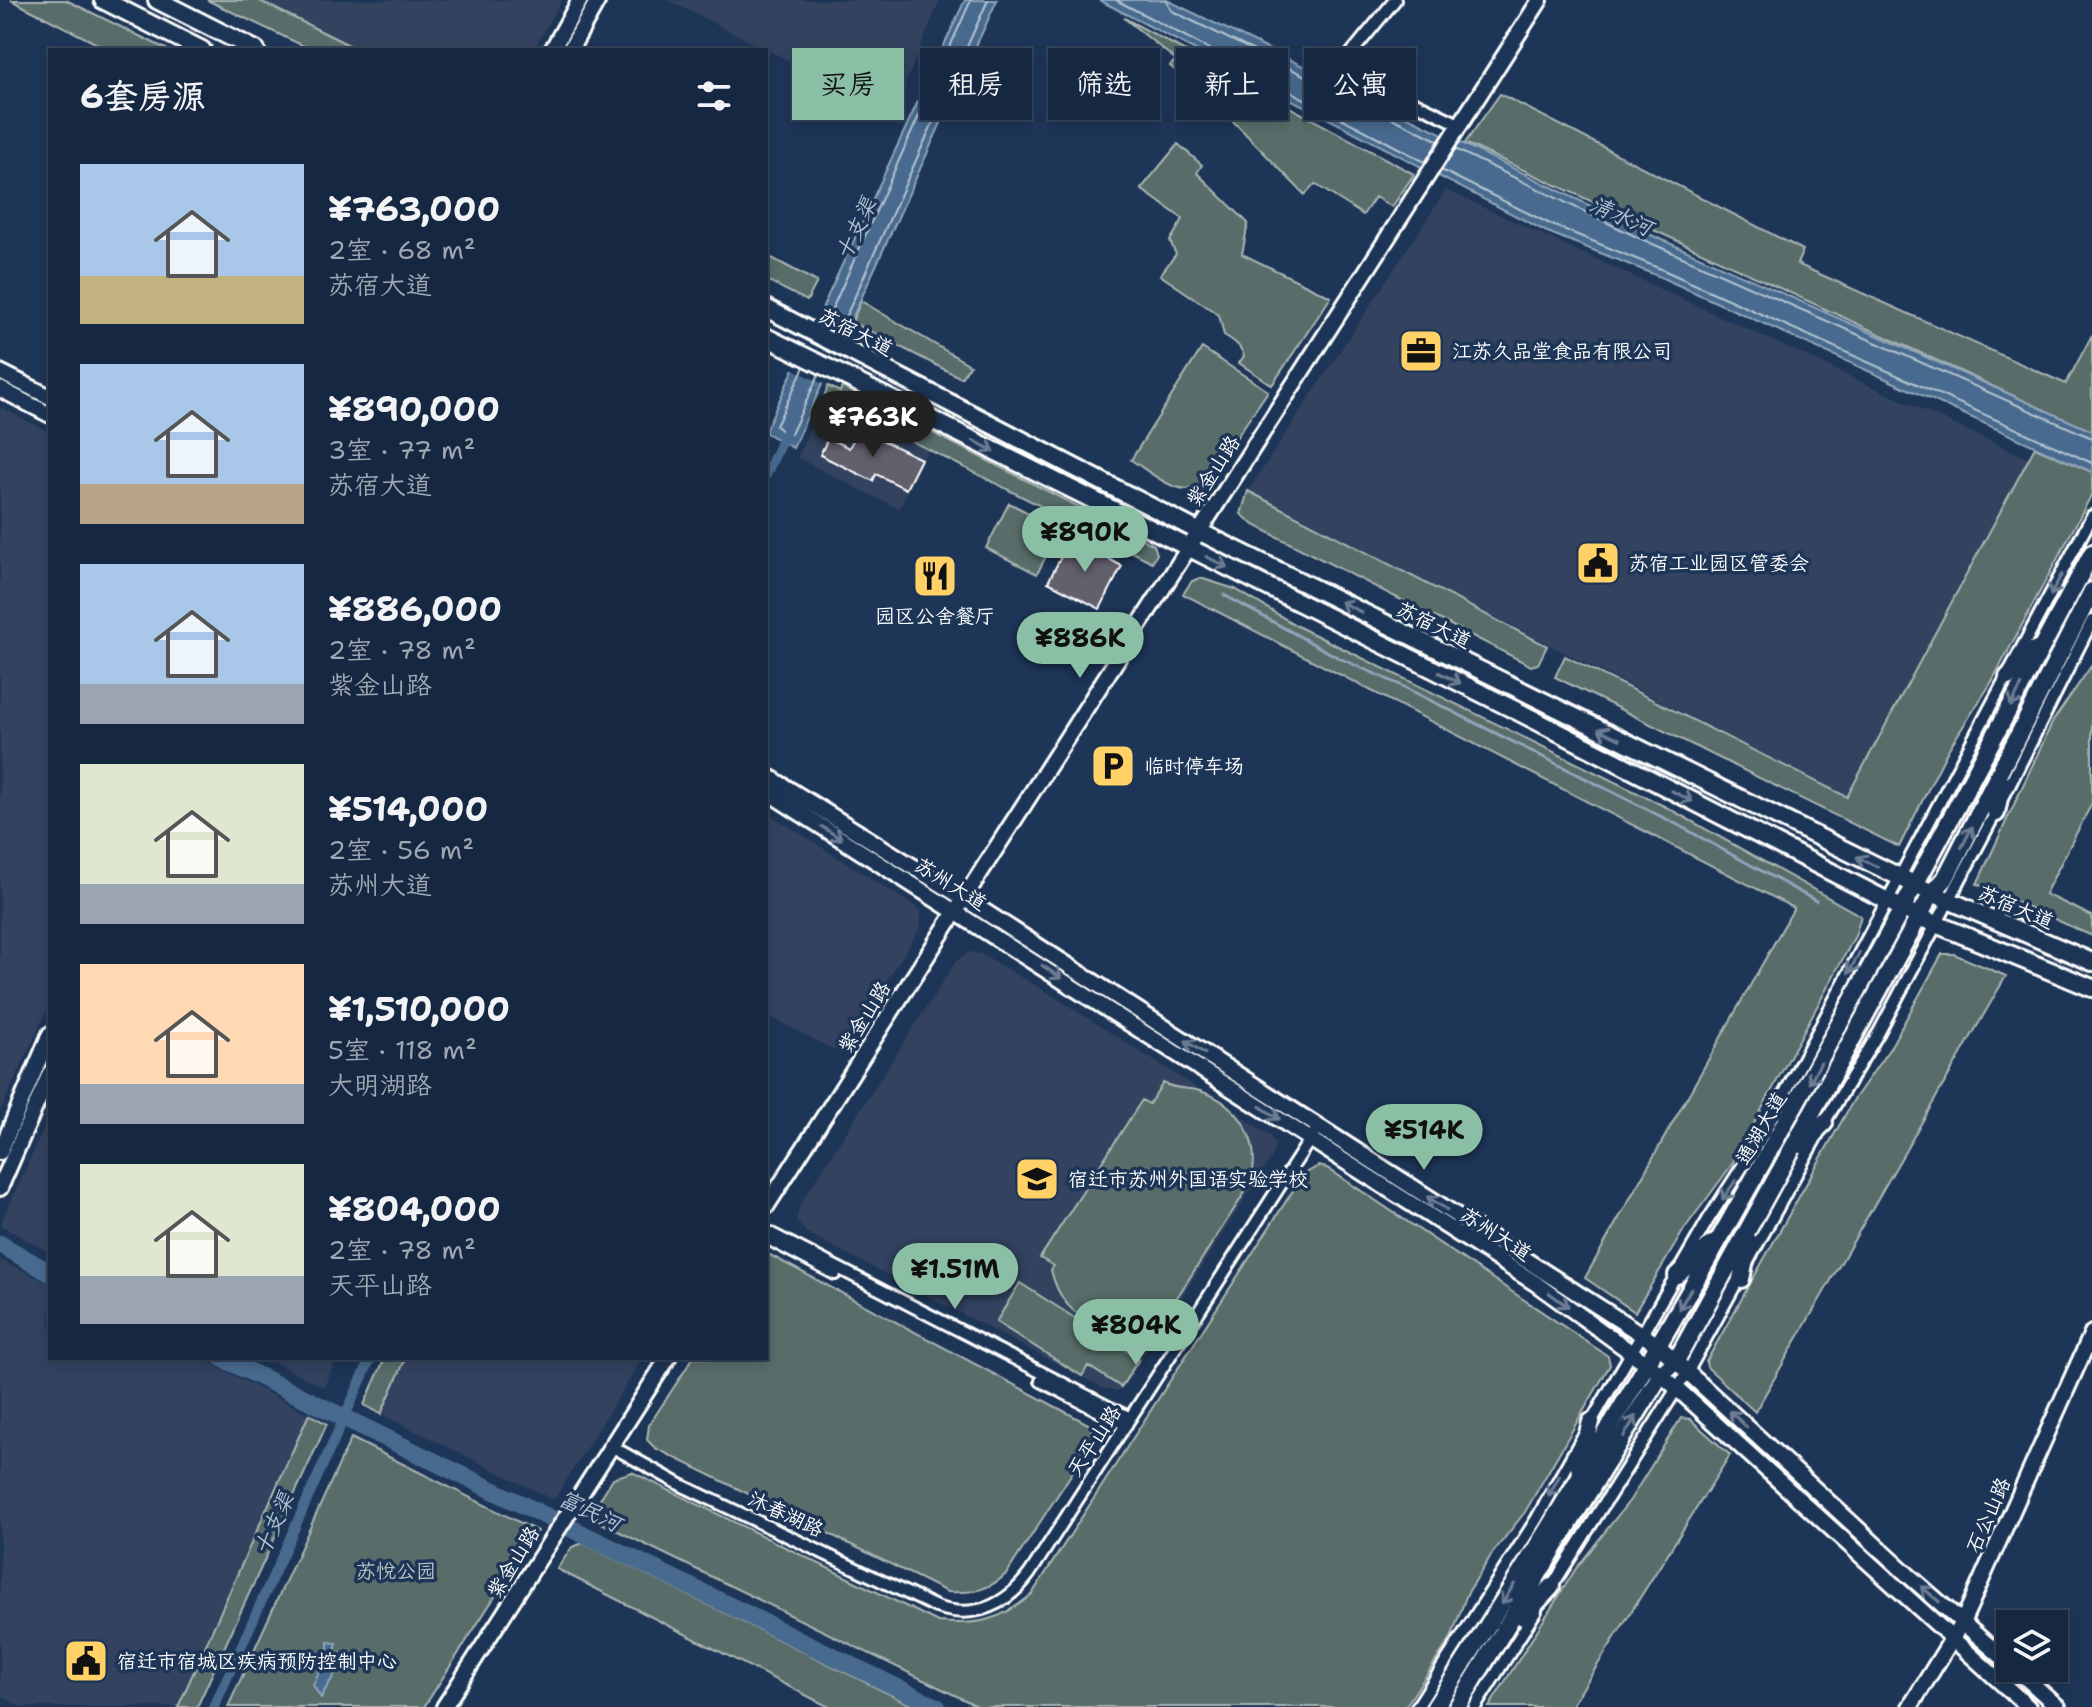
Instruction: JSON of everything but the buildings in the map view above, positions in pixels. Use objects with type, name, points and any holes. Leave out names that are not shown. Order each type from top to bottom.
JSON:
[{"type":"main road","points":[[103,0],[198,48]]},
{"type":"main road","points":[[157,0],[252,48]]},
{"type":"main road","name":"苏宿大道","points":[[768,309],[1198,531],[1900,878],[2092,962]]},
{"type":"main road","name":"苏宿大道","points":[[768,338],[1935,925],[2092,988]]},
{"type":"main road","name":"通湖大道","points":[[1435,1707],[1574,1487],[1640,1358],[1722,1235],[1790,1118],[2092,553]]},
{"type":"main road","name":"通湖大道","points":[[1457,1707],[1661,1374],[1682,1366],[1753,1224],[1932,893],[1945,879],[2092,591]]},
{"type":"main road","points":[[2008,677],[2049,634]]},
{"type":"main road","points":[[1996,813],[2006,762]]},
{"type":"main road","points":[[1791,1154],[1824,1123]]},
{"type":"main road","points":[[1741,1279],[1753,1224]]},
{"type":"main road","points":[[1677,1275],[1722,1235]]},
{"type":"main road","points":[[1574,1487],[1591,1422]]},
{"type":"main road","points":[[1500,1641],[1551,1587]]},
{"type":"street","points":[[553,48],[580,0]]},
{"type":"street","points":[[571,48],[598,0]]},
{"type":"street","points":[[1395,0],[1340,67],[1459,124]]},
{"type":"street","name":"紫金山路","points":[[768,1204],[958,903],[1540,0]]},
{"type":"street","points":[[0,372],[48,396]]},
{"type":"street","points":[[0,389],[48,414]]},
{"type":"street","points":[[1651,1340],[1677,1275],[1755,1148],[2092,516]]},
{"type":"street","points":[[1475,1707],[1677,1389],[1682,1366],[1741,1279],[1824,1123],[1879,1032],[1996,813],[2092,621]]},
{"type":"street","name":"苏州大道","points":[[768,776],[1312,1131],[1651,1340],[1996,1651]]},
{"type":"street","name":"苏州大道","points":[[768,792],[958,903]]},
{"type":"street","points":[[0,1152],[48,1039]]},
{"type":"street","points":[[0,1188],[48,1078]]},
{"type":"street","name":"苏州大道","points":[[1312,1131],[1535,1283],[1661,1374],[2028,1707]]},
{"type":"street","name":"天平山路","points":[[948,1608],[980,1605],[1011,1588],[1125,1420],[1312,1131]]},
{"type":"street","points":[[768,1232],[1125,1420]]},
{"type":"street","points":[[768,1239],[1125,1420]]},
{"type":"street","name":"石公山路","points":[[1910,1707],[1963,1621],[2092,1333]]},
{"type":"street","points":[[1417,1707],[1536,1520],[1591,1422],[1640,1358]]},
{"type":"street","name":"紫金山路","points":[[444,1707],[667,1360]]},
{"type":"street","name":"沐春湖路","points":[[612,1444],[948,1608]]},
{"type":"street","points":[[2030,1682],[2058,1707]]},
{"type":"shaded area","points":[[258,0],[562,0],[534,48],[355,48]]},
{"type":"shaded area","points":[[667,0],[940,0],[904,87],[904,48],[792,48],[792,62]]},
{"type":"shaded area","points":[[1446,190],[2029,459],[1847,797],[1248,491]]},
{"type":"shaded area","points":[[824,397],[928,450],[899,509],[797,458]]},
{"type":"shaded area","points":[[0,407],[48,431],[48,1008],[0,1112]]},
{"type":"shaded area","points":[[768,813],[921,910],[921,927],[840,1053],[768,1016]]},
{"type":"shaded area","name":"宿迁市苏州外国语实验学校","points":[[969,952],[981,954],[1055,997],[1270,1135],[1275,1144],[1273,1155],[1126,1384],[1118,1391],[1105,1389],[807,1233],[796,1221],[800,1204],[956,961]]},
{"type":"shaded area","points":[[48,1119],[48,1252],[0,1225]]},
{"type":"shaded area","points":[[0,1260],[48,1283],[48,1360],[204,1360],[309,1414],[178,1707],[21,1707],[0,1695]]},
{"type":"shaded area","points":[[269,1360],[336,1360],[324,1387]]},
{"type":"shaded area","points":[[405,1360],[642,1360],[554,1500],[381,1414]]},
{"type":"green space","points":[[11,0],[66,0],[164,48],[105,48]]},
{"type":"green space","points":[[207,0],[258,0],[355,48],[308,48]]},
{"type":"green space","points":[[1124,18],[1180,48],[1176,48],[1176,60]]},
{"type":"green space","points":[[1500,94],[1803,250],[1797,264],[2066,384],[2092,335],[2092,432],[1465,143]]},
{"type":"green space","points":[[1288,106],[1304,115],[1304,120],[1314,120],[1414,174],[1392,207],[1375,197],[1363,215],[1315,184],[1305,195],[1232,120],[1288,120]]},
{"type":"green space","points":[[1178,144],[1202,165],[1197,173],[1248,223],[1242,254],[1331,297],[1272,385],[1239,363],[1244,356],[1241,349],[1224,335],[1219,315],[1160,275],[1176,254],[1170,241],[1183,219],[1141,189]]},
{"type":"green space","points":[[768,256],[817,282],[807,301],[768,281]]},
{"type":"green space","points":[[861,301],[970,365],[961,378],[852,322]]},
{"type":"green space","points":[[1202,348],[1268,391],[1209,478],[1200,486],[1180,488],[1131,460]]},
{"type":"green space","points":[[828,386],[840,392],[842,387],[1154,545],[1157,554],[1152,562],[824,397]]},
{"type":"green space","points":[[2035,447],[2092,472],[2092,494],[1991,683],[1948,750],[1899,847],[1555,677],[1565,656],[1847,797]]},
{"type":"green space","points":[[1248,491],[1547,646],[1538,664],[1531,666],[1254,525],[1241,514]]},
{"type":"green space","points":[[1009,503],[1060,529],[1037,574],[986,548]]},
{"type":"green space","points":[[1200,578],[1235,589],[1299,627],[1666,807],[1861,916],[1855,936],[1731,1166],[1685,1228],[1635,1312],[1585,1278],[1794,908],[1183,594],[1192,581]]},
{"type":"green space","points":[[2092,665],[2092,803],[2045,894],[2092,916],[2092,936],[1977,884],[2053,721]]},
{"type":"green space","points":[[1942,954],[1954,954],[2006,976],[1755,1412],[1707,1367],[1706,1362],[1853,1101],[1890,1048]]},
{"type":"green space","points":[[1163,1083],[1215,1097],[1238,1116],[1251,1141],[1253,1171],[1249,1186],[1145,1347],[1076,1313],[1057,1289],[1051,1270],[1054,1266],[1040,1258],[1142,1100],[1149,1104]]},
{"type":"green space","points":[[1318,1166],[1327,1168],[1608,1356],[1610,1365],[1525,1512],[1492,1554],[1467,1594],[1451,1638],[1405,1707],[979,1707],[589,1517],[613,1478],[632,1472],[938,1622],[977,1622],[1010,1610],[1032,1594],[1303,1175]]},
{"type":"green space","points":[[768,1256],[1090,1425],[1093,1433],[1085,1453],[1007,1573],[994,1584],[980,1590],[947,1592],[655,1448],[647,1440],[649,1425],[692,1360],[768,1360]]},
{"type":"green space","points":[[1020,1283],[1139,1359],[1121,1387],[1088,1366],[1082,1376],[996,1322]]},
{"type":"green space","points":[[384,1360],[405,1360],[381,1414],[364,1405]]},
{"type":"green space","points":[[309,1414],[327,1424],[197,1707],[178,1707]]},
{"type":"green space","points":[[1681,1418],[1690,1419],[1730,1455],[1571,1707],[1489,1707],[1575,1570],[1630,1500]]},
{"type":"green space","name":"苏悦公园","points":[[351,1438],[537,1531],[424,1707],[228,1707]]},
{"type":"green space","points":[[583,1543],[916,1707],[829,1707],[557,1569],[572,1547]]},
{"type":"water","points":[[965,0],[997,0],[975,48],[943,48]]},
{"type":"water","points":[[1099,0],[1167,0],[1266,48],[1192,48]]},
{"type":"water","points":[[1288,59],[1304,67],[1304,106],[1288,98]]},
{"type":"water","points":[[920,97],[920,120],[942,120],[793,448],[768,434],[768,425]]},
{"type":"water","points":[[1331,120],[1414,120],[1640,230],[2092,431],[2092,472],[1658,276],[1545,231]]},
{"type":"water","points":[[328,1642],[337,1643],[335,1651],[341,1653],[336,1672],[321,1698],[313,1685],[328,1652]]},
{"type":"pier","points":[[819,309],[855,325],[827,386],[790,367]]},
{"type":"waterway","name":"十支渠","points":[[768,471],[786,431]]},
{"type":"waterway","points":[[1224,595],[1339,658],[1398,684],[1680,826],[1816,901]]},
{"type":"waterway","name":"富民河","points":[[0,1244],[48,1272]]},
{"type":"waterway","name":"富民河","points":[[226,1360],[937,1707]]},
{"type":"waterway","name":"十支渠","points":[[214,1707],[370,1360]]},
{"type":"place","name":"江苏久品堂食品有限公司","points":[[1421,351]]},
{"type":"place","name":"苏宿工业园区管委会","points":[[1598,563]]},
{"type":"place","name":"园区公舍餐厅","points":[[935,576]]},
{"type":"place","name":"临时停车场","points":[[1113,766]]},
{"type":"place","name":"宿迁市苏州外国语实验学校","points":[[1037,1179]]},
{"type":"place","name":"宿迁市宿城区疾病预防控制中心","points":[[86,1661]]},
{"type":"water label","name":"清水河","points":[[1621,216]]}]
